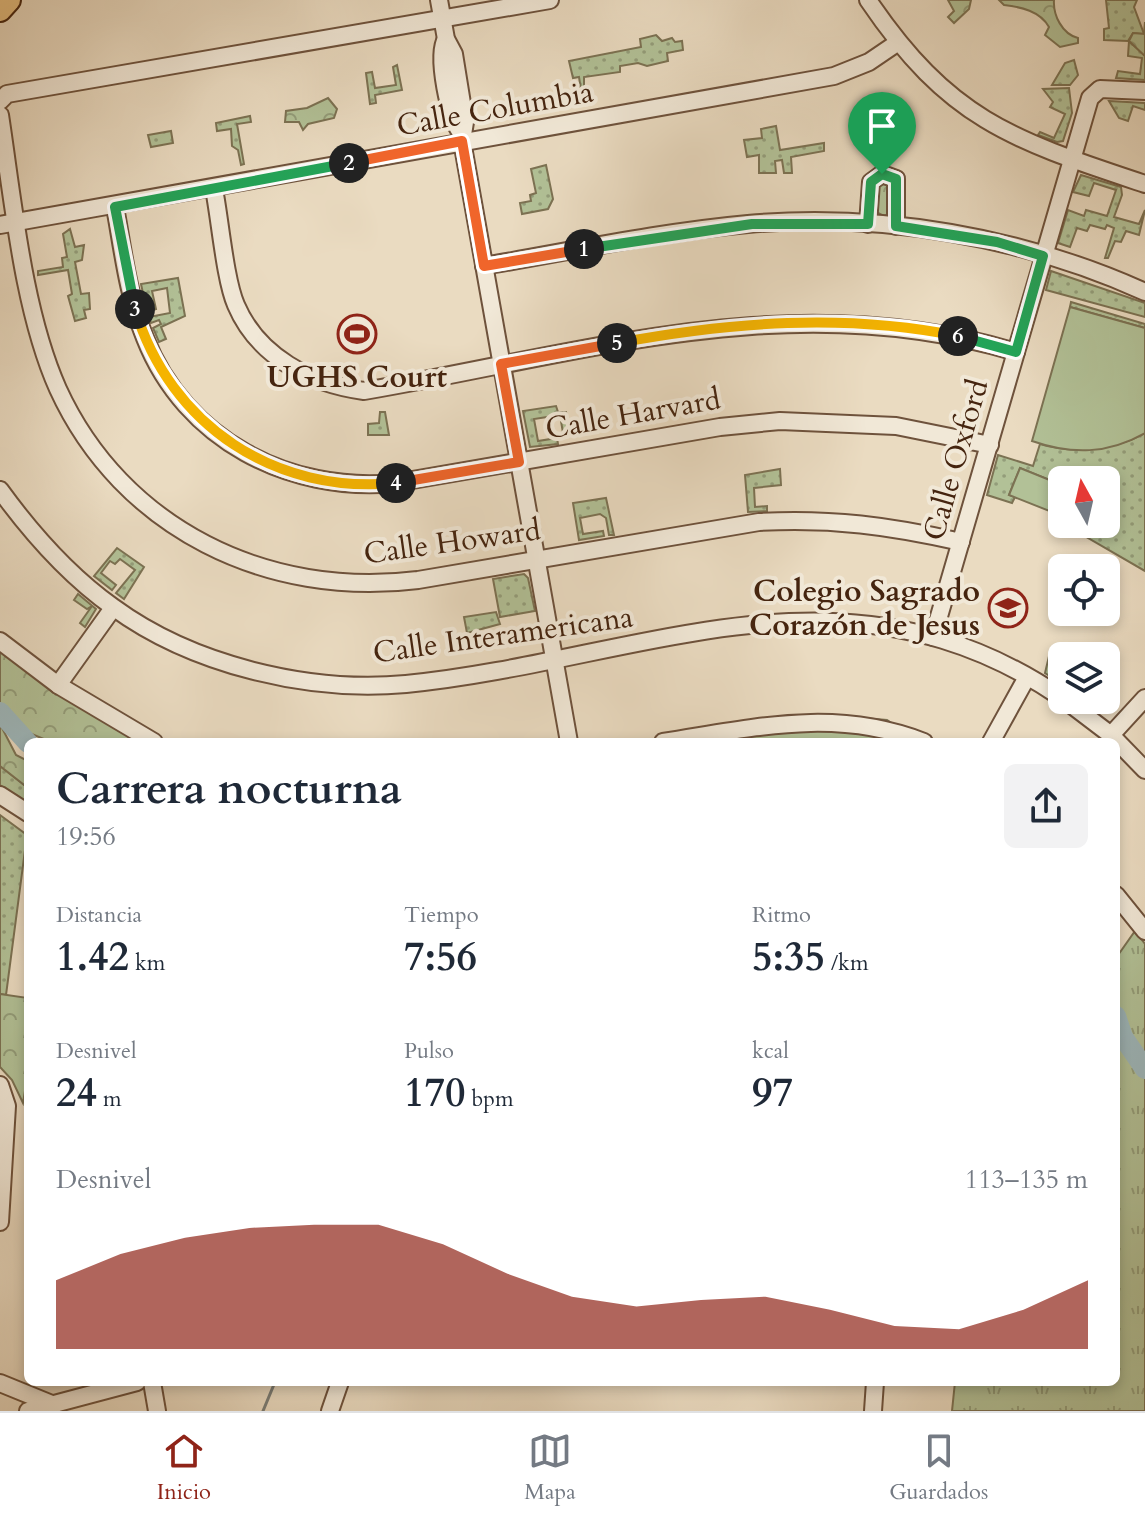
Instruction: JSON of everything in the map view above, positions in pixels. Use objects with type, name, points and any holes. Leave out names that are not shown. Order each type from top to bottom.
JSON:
[{"type":"highway","points":[[0,10],[9,0]]},
{"type":"street","points":[[439,0],[446,39],[454,54],[465,122],[462,137],[568,738]]},
{"type":"street","points":[[0,101],[7,94],[550,0]]},
{"type":"street","points":[[868,0],[897,43],[944,91],[982,118],[1022,141],[1071,161],[1145,184]]},
{"type":"street","name":"Calle Columbia","points":[[0,225],[214,189],[462,137],[834,76],[869,62],[897,43]]},
{"type":"street","name":"Calle Oxford","points":[[933,637],[1071,161],[1094,93],[1100,89],[1145,91]]},
{"type":"street","name":"Calle Howard","points":[[0,118],[35,318],[57,387],[73,418],[111,473],[142,504],[220,553],[262,569],[335,583],[400,582],[719,527],[803,520],[883,525],[961,542]]},
{"type":"street","points":[[868,224],[871,182],[882,174],[896,179],[896,226]]},
{"type":"street","points":[[214,189],[236,305],[273,355],[299,372],[344,388],[364,391],[684,331],[793,322],[907,328],[1016,352]]},
{"type":"street","name":"Calle Harvard","points":[[115,207],[133,304],[152,355],[198,418],[237,448],[299,477],[350,485],[395,483],[720,427],[780,421],[896,426],[990,445]]},
{"type":"street","points":[[484,266],[714,228],[811,222],[868,224],[997,242],[1145,292]]},
{"type":"street","name":"Calle Interamericana","points":[[0,490],[28,528],[57,559],[113,608],[214,659],[265,673],[320,682],[405,684],[775,621],[853,622],[933,637],[1027,677],[1048,689]]},
{"type":"street","points":[[58,685],[113,608]]},
{"type":"street","points":[[0,641],[58,685],[147,738]]},
{"type":"street","points":[[993,738],[1027,677]]},
{"type":"street","points":[[1111,735],[1145,698]]},
{"type":"street","name":"Calle Interamericana","points":[[1084,714],[1114,738]]},
{"type":"street","points":[[690,738],[803,721],[862,725],[909,738]]},
{"type":"street","name":"Calle Interamericana","points":[[1120,744],[1145,770]]},
{"type":"street","points":[[0,795],[24,810]]},
{"type":"street","points":[[1120,900],[1145,931]]},
{"type":"street","points":[[0,1085],[7,1106],[0,1222]]},
{"type":"street","points":[[0,1383],[56,1405]]},
{"type":"street","points":[[28,1411],[123,1386]]},
{"type":"street","points":[[153,1386],[157,1411]]},
{"type":"street","points":[[330,1411],[339,1386]]},
{"type":"street","points":[[873,1411],[875,1386]]},
{"type":"green space","points":[[948,0],[971,0],[969,9],[954,23],[948,17],[954,11]]},
{"type":"green space","points":[[999,0],[1054,0],[1060,23],[1067,32],[1078,38],[1078,43],[1060,47],[1045,35],[1049,27],[1041,17],[1004,5]]},
{"type":"green space","points":[[1106,0],[1137,0],[1134,7],[1144,34],[1133,33],[1128,41],[1104,40],[1104,29],[1109,28]]},
{"type":"green space","points":[[1145,22],[1145,56],[1129,41],[1133,33],[1144,34]]},
{"type":"green space","points":[[656,35],[662,41],[672,38],[675,42],[682,41],[683,50],[667,53],[668,61],[647,66],[638,63],[620,66],[620,72],[584,77],[584,89],[581,90],[579,77],[573,78],[569,61],[641,47],[640,39]]},
{"type":"green space","points":[[1129,41],[1145,56],[1145,80],[1116,78],[1118,71],[1140,74],[1142,58],[1128,56]]},
{"type":"green space","points":[[1074,60],[1078,75],[1070,85],[1052,85],[1065,63]]},
{"type":"green space","points":[[397,65],[402,90],[375,95],[376,103],[370,104],[366,73],[372,72],[375,88],[396,85],[393,67]]},
{"type":"green space","points":[[1069,88],[1072,113],[1063,141],[1038,135],[1040,132],[1054,138],[1065,114],[1050,107],[1053,102],[1043,89]]},
{"type":"green space","points":[[328,98],[337,109],[334,118],[308,124],[303,130],[299,122],[285,122],[286,111],[307,108]]},
{"type":"green space","points":[[1109,101],[1145,103],[1145,110],[1133,106],[1128,121],[1119,118]]},
{"type":"green space","points":[[250,116],[251,122],[237,124],[244,164],[241,165],[238,150],[232,146],[231,129],[217,131],[216,123]]},
{"type":"green space","points":[[776,126],[780,150],[824,143],[824,151],[791,157],[792,173],[784,173],[782,160],[775,161],[776,173],[759,173],[759,155],[747,157],[744,140],[762,138],[761,129]]},
{"type":"green space","points":[[171,131],[173,143],[151,147],[148,135]]},
{"type":"green space","points":[[546,165],[553,199],[548,209],[522,214],[520,203],[531,201],[530,195],[536,193],[531,169]]},
{"type":"green space","points":[[1081,175],[1121,187],[1122,195],[1114,217],[1139,224],[1145,210],[1139,235],[1126,231],[1121,242],[1115,241],[1108,258],[1105,258],[1114,228],[1107,225],[1105,229],[1090,225],[1087,231],[1077,228],[1070,247],[1058,243],[1068,210],[1084,216],[1086,210],[1107,216],[1116,190],[1094,183],[1089,196],[1073,192]]},
{"type":"green space","points":[[888,185],[889,214],[884,216],[875,211],[878,186]]},
{"type":"green space","points":[[70,229],[75,247],[84,245],[82,260],[75,262],[81,294],[89,293],[90,309],[84,310],[86,318],[75,321],[68,296],[72,294],[68,270],[38,275],[38,271],[63,267],[62,258],[67,257],[63,234]]},
{"type":"green space","points":[[1051,271],[1145,303],[1145,317],[1046,290]]},
{"type":"green space","points":[[178,278],[185,316],[161,327],[166,339],[159,342],[153,328],[161,324],[159,320],[151,323],[149,317],[170,313],[167,288],[152,291],[156,309],[147,312],[141,284]]},
{"type":"green space","points":[[1071,302],[1145,324],[1145,328],[1070,307]]},
{"type":"green space","points":[[1070,307],[1145,328],[1145,433],[1117,445],[1090,450],[1061,449],[1032,441]]},
{"type":"green space","points":[[556,406],[558,412],[566,412],[570,433],[563,433],[560,415],[534,419],[538,441],[557,438],[558,444],[530,447],[523,411]]},
{"type":"green space","points":[[380,412],[385,412],[389,435],[368,435],[368,424],[379,423]]},
{"type":"green space","points":[[1145,433],[1145,571],[1088,538],[1120,538],[1120,466],[1048,466],[1048,479],[1020,468],[1009,495],[1015,497],[1012,503],[987,495],[998,455],[1033,466],[1040,444],[1066,449],[1093,449]]},
{"type":"green space","points":[[1020,468],[1048,479],[1048,510],[1009,495]]},
{"type":"green space","points":[[780,469],[781,485],[754,488],[755,507],[767,506],[767,511],[748,512],[745,475]]},
{"type":"green space","points":[[606,498],[614,535],[609,535],[606,518],[600,514],[580,518],[583,534],[603,531],[604,536],[579,540],[573,503]]},
{"type":"green space","points":[[117,548],[144,567],[124,599],[116,593],[135,570],[120,559],[115,564],[110,561],[101,573],[116,585],[112,590],[94,576]]},
{"type":"green space","points":[[524,574],[528,578],[535,611],[500,617],[493,579]]},
{"type":"green space","points":[[78,594],[96,609],[85,627],[80,623],[92,606],[87,609],[74,600]]},
{"type":"green space","points":[[496,612],[500,624],[467,633],[464,617]]},
{"type":"green space","points":[[0,645],[145,738],[41,738],[17,728],[0,709]]},
{"type":"green space","points":[[825,715],[887,720],[913,738],[698,738]]},
{"type":"green space","points":[[0,724],[16,755],[24,759],[24,785],[0,766]]},
{"type":"green space","points":[[0,766],[24,785],[24,802],[0,785]]},
{"type":"green space","points":[[0,815],[24,833],[24,858],[6,995],[0,994]]},
{"type":"green space","points":[[1135,931],[1145,944],[1145,1411],[952,1411],[955,1386],[1120,1386],[1120,952]]},
{"type":"green space","points":[[0,994],[24,997],[23,1103],[12,1080],[0,1067]]},
{"type":"waterway","points":[[0,712],[24,739]]},
{"type":"waterway","points":[[1120,1028],[1145,1069]]},
{"type":"waterway","points":[[263,1411],[273,1386]]},
{"type":"place","name":"UGHS Court","points":[[357,334]]},
{"type":"place","name":"Colegio Sagrado Corazón de Jesus","points":[[1008,608]]},
{"type":"route","points":[[462,141],[484,266],[702,229],[811,222],[868,224],[871,182],[882,174],[892,175],[896,179],[896,226],[997,242],[1043,256],[1016,352],[983,342],[907,328],[793,322],[684,331],[501,364],[519,462],[375,485],[325,482],[281,471],[237,448],[198,418],[164,375],[145,339],[133,304],[115,207],[462,141]]}]
